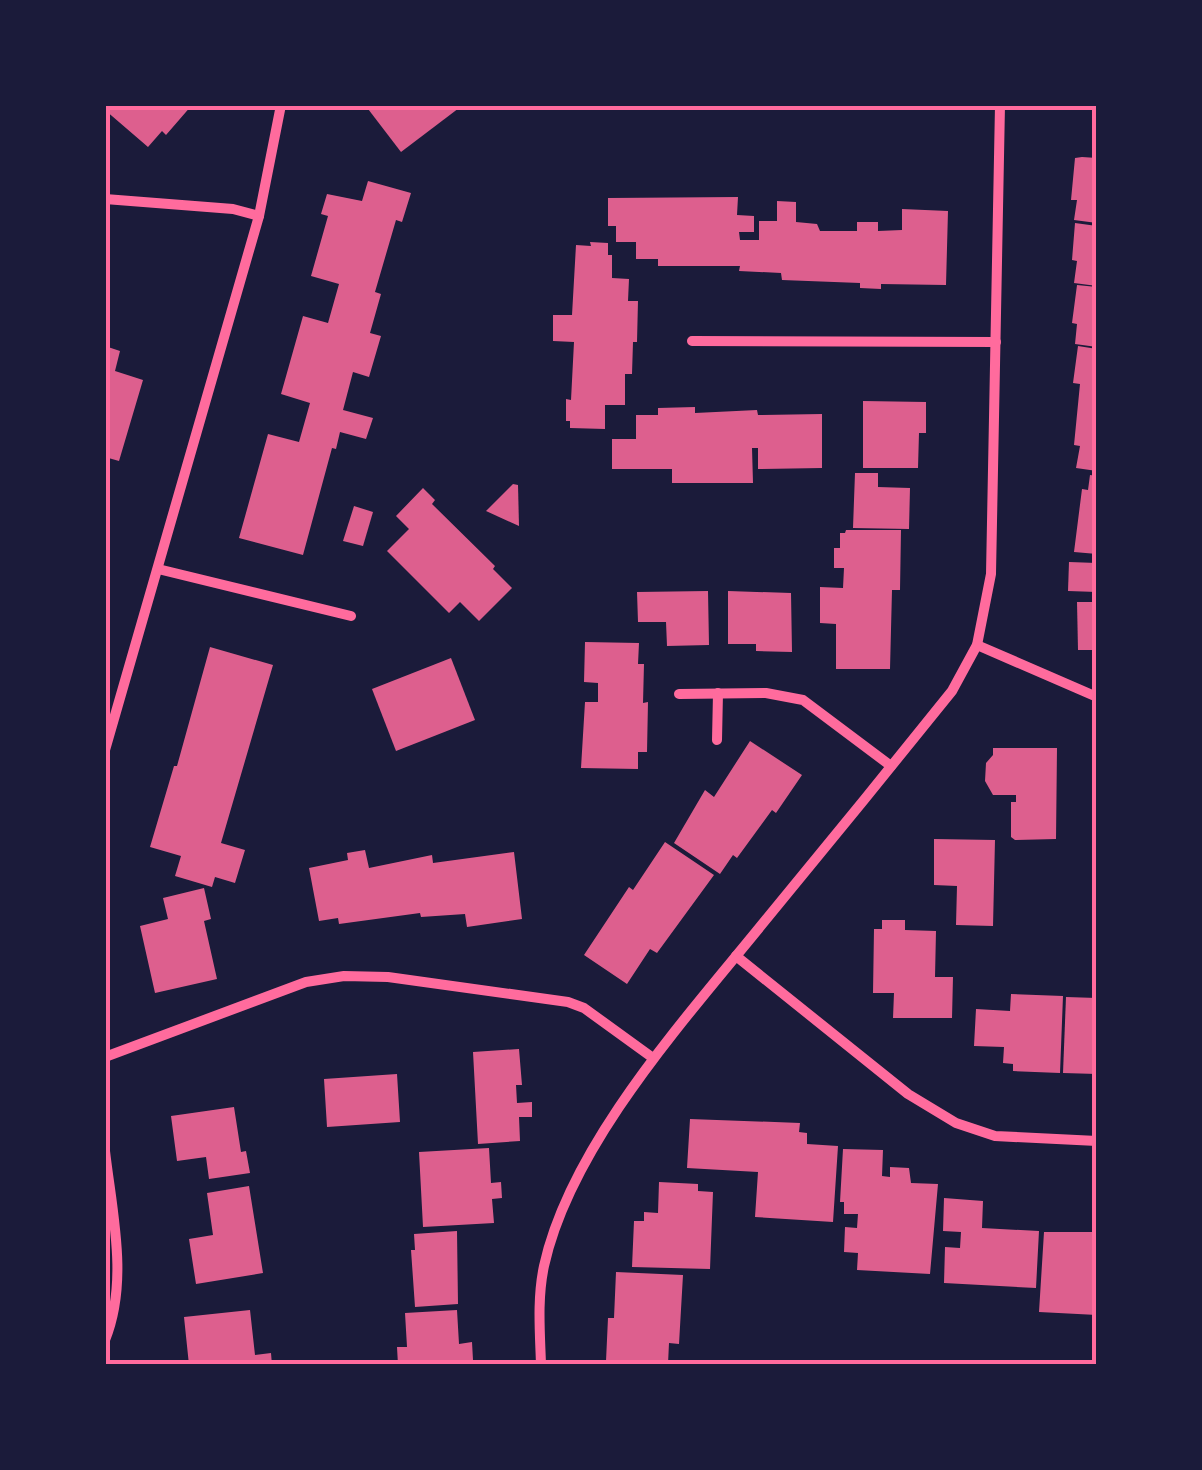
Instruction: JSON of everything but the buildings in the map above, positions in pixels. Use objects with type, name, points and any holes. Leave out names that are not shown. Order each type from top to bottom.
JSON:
[{"type":"street","points":[[105,750],[259,216],[281,105]]},
{"type":"street","points":[[541,1365],[539,1305],[544,1265],[558,1221],[583,1169],[652,1058],[952,690],[977,645],[991,574],[1000,105]]},
{"type":"street","points":[[105,199],[233,210],[259,216]]},
{"type":"street","points":[[692,341],[996,342]]},
{"type":"street","points":[[158,570],[351,616]]},
{"type":"street","points":[[977,645],[1097,697]]},
{"type":"street","points":[[718,693],[718,740]]},
{"type":"street","points":[[679,694],[766,693],[804,700],[891,766]]},
{"type":"street","points":[[736,956],[908,1094],[956,1124],[995,1136],[1097,1141]]},
{"type":"street","points":[[105,1057],[306,982],[344,976],[388,977],[568,1002],[584,1008],[652,1058]]},
{"type":"street","points":[[105,1151],[118,1258],[113,1320],[105,1340]]}]
